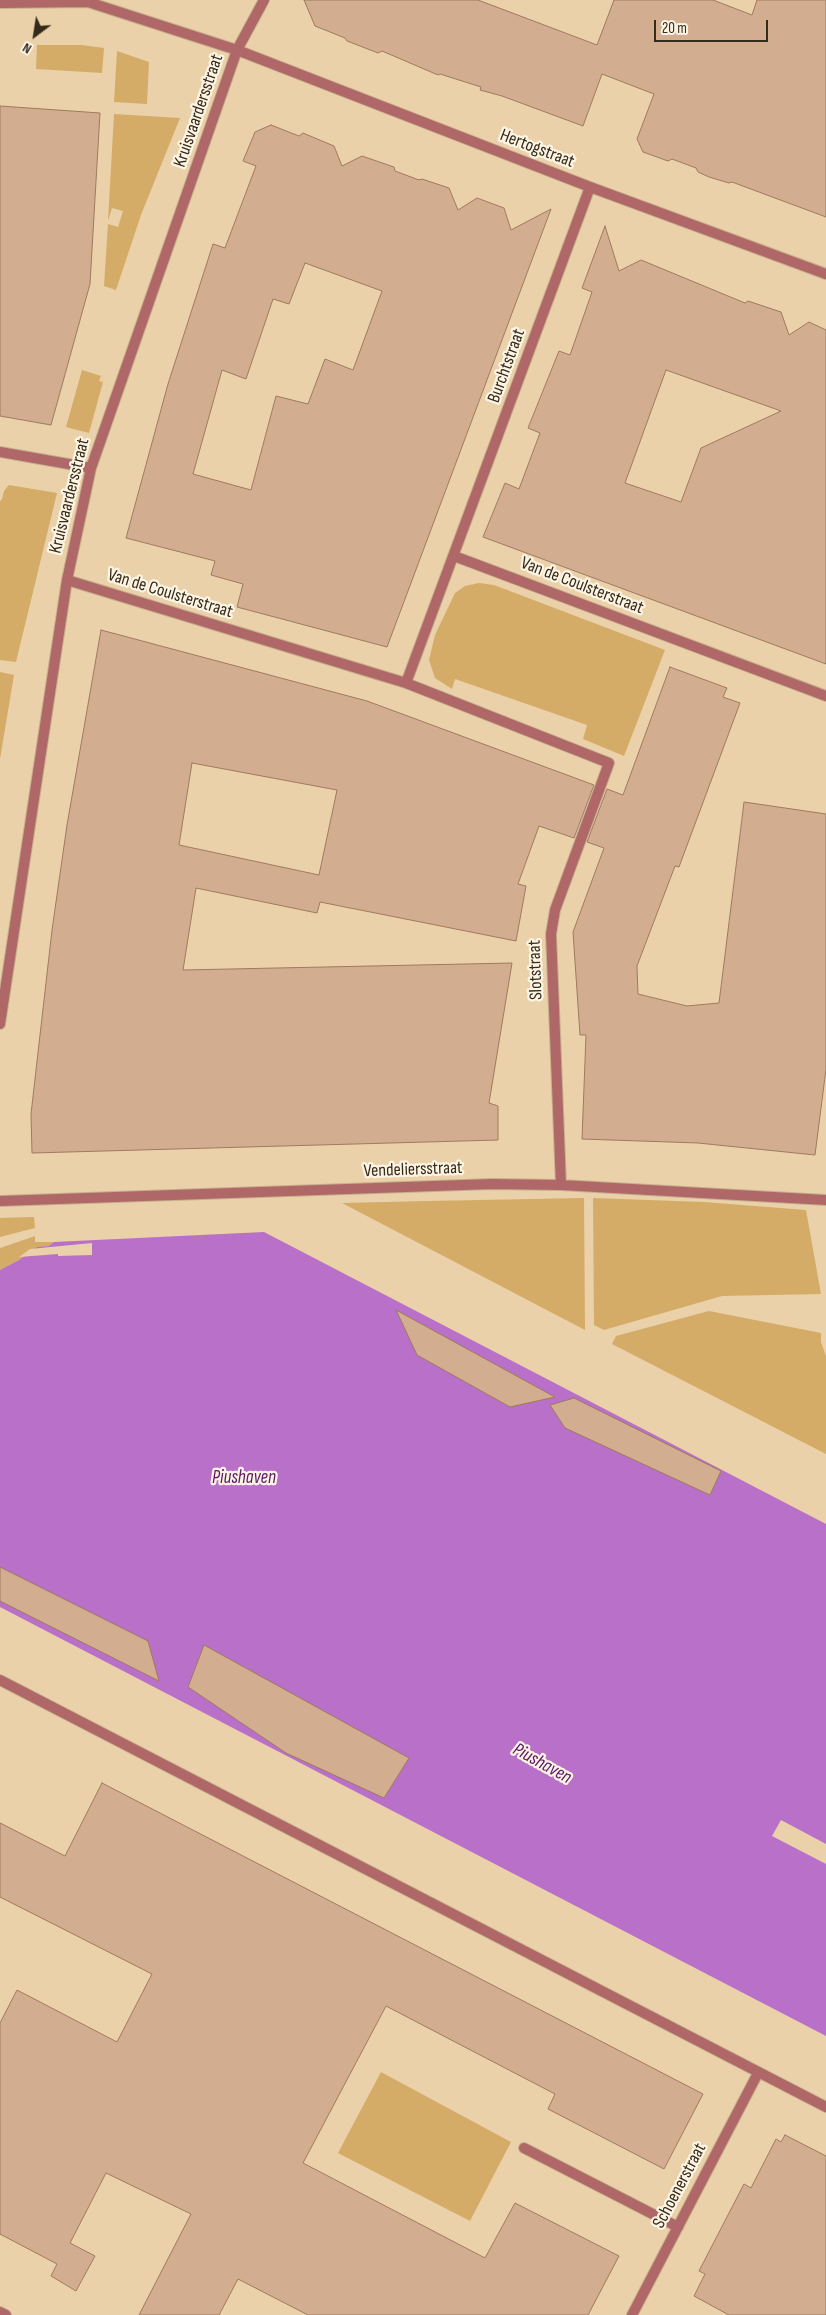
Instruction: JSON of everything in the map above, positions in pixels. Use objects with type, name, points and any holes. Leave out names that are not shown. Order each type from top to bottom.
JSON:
[{"type":"street","name":"Kruisvaardersstraat","points":[[0,1024],[67,580],[91,468],[237,50],[264,0]]},
{"type":"street","name":"Hertogstraat","points":[[0,3],[88,2],[237,50],[590,187],[826,274]]},
{"type":"street","name":"Burchtstraat","points":[[454,556],[590,187]]},
{"type":"street","points":[[0,452],[91,468]]},
{"type":"street","points":[[406,683],[454,556]]},
{"type":"street","name":"Van de Coulsterstraat","points":[[454,556],[826,696]]},
{"type":"street","name":"Van de Coulsterstraat","points":[[67,580],[406,683],[609,763]]},
{"type":"street","name":"Slotstraat","points":[[561,1185],[551,934],[555,910],[609,763]]},
{"type":"street","name":"Vendeliersstraat","points":[[0,1202],[482,1184],[561,1185],[826,1200]]},
{"type":"street","points":[[0,1680],[826,2107]]},
{"type":"street","name":"Schoenerstraat","points":[[632,2315],[758,2073]]},
{"type":"street","points":[[524,2148],[678,2227]]},
{"type":"street","points":[[0,2312],[6,2315]]},
{"type":"shaded area","points":[[37,45],[82,45],[104,48],[102,73],[36,69]]},
{"type":"shaded area","points":[[117,51],[149,62],[147,104],[114,102]]},
{"type":"shaded area","points":[[114,114],[180,118],[141,215],[116,290],[104,286],[108,224],[118,227],[123,211],[112,208],[108,221]]},
{"type":"shaded area","points":[[82,370],[101,376],[99,381],[103,382],[89,433],[66,427]]},
{"type":"shaded area","points":[[9,485],[57,493],[16,662],[0,660],[0,501]]},
{"type":"shaded area","points":[[479,583],[494,585],[665,650],[624,756],[583,739],[587,725],[455,679],[452,689],[435,678],[429,660],[435,635],[455,593],[465,586]]},
{"type":"shaded area","points":[[0,672],[14,675],[0,759]]},
{"type":"shaded area","points":[[584,1198],[585,1330],[342,1203],[427,1201]]},
{"type":"shaded area","points":[[593,1198],[704,1202],[806,1210],[821,1294],[722,1296],[604,1330],[594,1325]]},
{"type":"shaded area","points":[[34,1217],[35,1228],[0,1237],[0,1218]]},
{"type":"shaded area","points":[[35,1236],[35,1242],[54,1242],[50,1246],[37,1247],[19,1260],[0,1270],[0,1248]]},
{"type":"shaded area","points":[[709,1311],[821,1333],[821,1342],[826,1356],[826,1454],[612,1344],[616,1336]]},
{"type":"shaded area","points":[[381,2072],[511,2142],[470,2221],[338,2153]]},
{"type":"water","name":"Piushaven","points":[[264,1232],[826,1524],[826,2036],[0,1607],[0,1270],[19,1260],[37,1247],[49,1246],[54,1242]]},
{"type":"pier","points":[[92,1243],[92,1255],[58,1256],[58,1254],[19,1257],[30,1249]]},
{"type":"pier","points":[[781,1820],[826,1844],[826,1864],[772,1836]]},
{"type":"building","points":[[304,0],[478,0],[597,45],[614,0],[713,0],[752,15],[757,0],[826,0],[826,217],[732,182],[729,183],[709,177],[698,172],[696,168],[672,159],[668,161],[643,152],[637,139],[654,94],[602,74],[583,126],[502,96],[480,90],[481,87],[440,74],[438,75],[382,51],[378,53],[347,41],[345,38],[315,26]]},
{"type":"building","points":[[0,106],[100,113],[90,284],[51,425],[0,416]]},
{"type":"building","points":[[271,125],[299,136],[303,133],[334,146],[342,166],[362,156],[394,167],[395,171],[419,180],[422,179],[449,188],[458,210],[477,198],[504,208],[511,230],[551,209],[387,647],[237,607],[243,584],[211,575],[215,561],[126,538],[168,384],[213,244],[225,248],[256,166],[243,161],[255,132]],"holes":[[[305,263],[382,291],[353,370],[325,359],[308,404],[276,396],[251,490],[193,474],[222,370],[246,379],[273,299],[289,304]]]},
{"type":"building","points":[[605,226],[619,271],[641,260],[745,303],[748,301],[781,312],[789,335],[809,322],[826,330],[826,664],[483,537],[505,483],[519,489],[540,433],[528,428],[559,351],[570,355],[592,292],[582,288]],"holes":[[[666,370],[781,411],[701,448],[681,502],[625,483]]]},
{"type":"building","points":[[101,630],[367,701],[594,785],[574,838],[539,826],[518,884],[526,886],[516,941],[320,902],[317,913],[196,888],[183,970],[512,963],[489,1103],[498,1106],[498,1140],[32,1153],[31,1114],[52,930],[67,825]],"holes":[[[192,763],[337,790],[319,875],[179,845]]]},
{"type":"building","points":[[670,667],[727,688],[723,697],[740,703],[679,867],[675,866],[637,966],[638,994],[687,1006],[719,1003],[744,802],[826,814],[826,1069],[815,1155],[698,1143],[582,1139],[586,1035],[580,1035],[573,932],[604,848],[587,842],[607,789],[623,795]]},
{"type":"building","points":[[396,1310],[555,1397],[510,1407],[417,1355]]},
{"type":"building","points":[[574,1398],[721,1471],[710,1495],[565,1428],[550,1405]]},
{"type":"building","points":[[0,1567],[148,1641],[159,1681],[0,1601]]},
{"type":"building","points":[[204,1645],[409,1758],[384,1798],[286,1753],[188,1687]]},
{"type":"building","points":[[102,1783],[703,2094],[664,2169],[548,2109],[555,2094],[386,2006],[303,2163],[485,2258],[515,2203],[619,2256],[588,2315],[308,2315],[238,2279],[219,2315],[139,2315],[191,2214],[106,2173],[70,2243],[95,2256],[76,2291],[51,2276],[57,2264],[0,2234],[0,2023],[17,1990],[117,2042],[152,1974],[0,1897],[0,1823],[65,1856]]},
{"type":"building","points":[[785,2135],[826,2156],[826,2315],[729,2315],[694,2296],[705,2274],[699,2271],[744,2184],[751,2188],[776,2139],[781,2142]]}]
